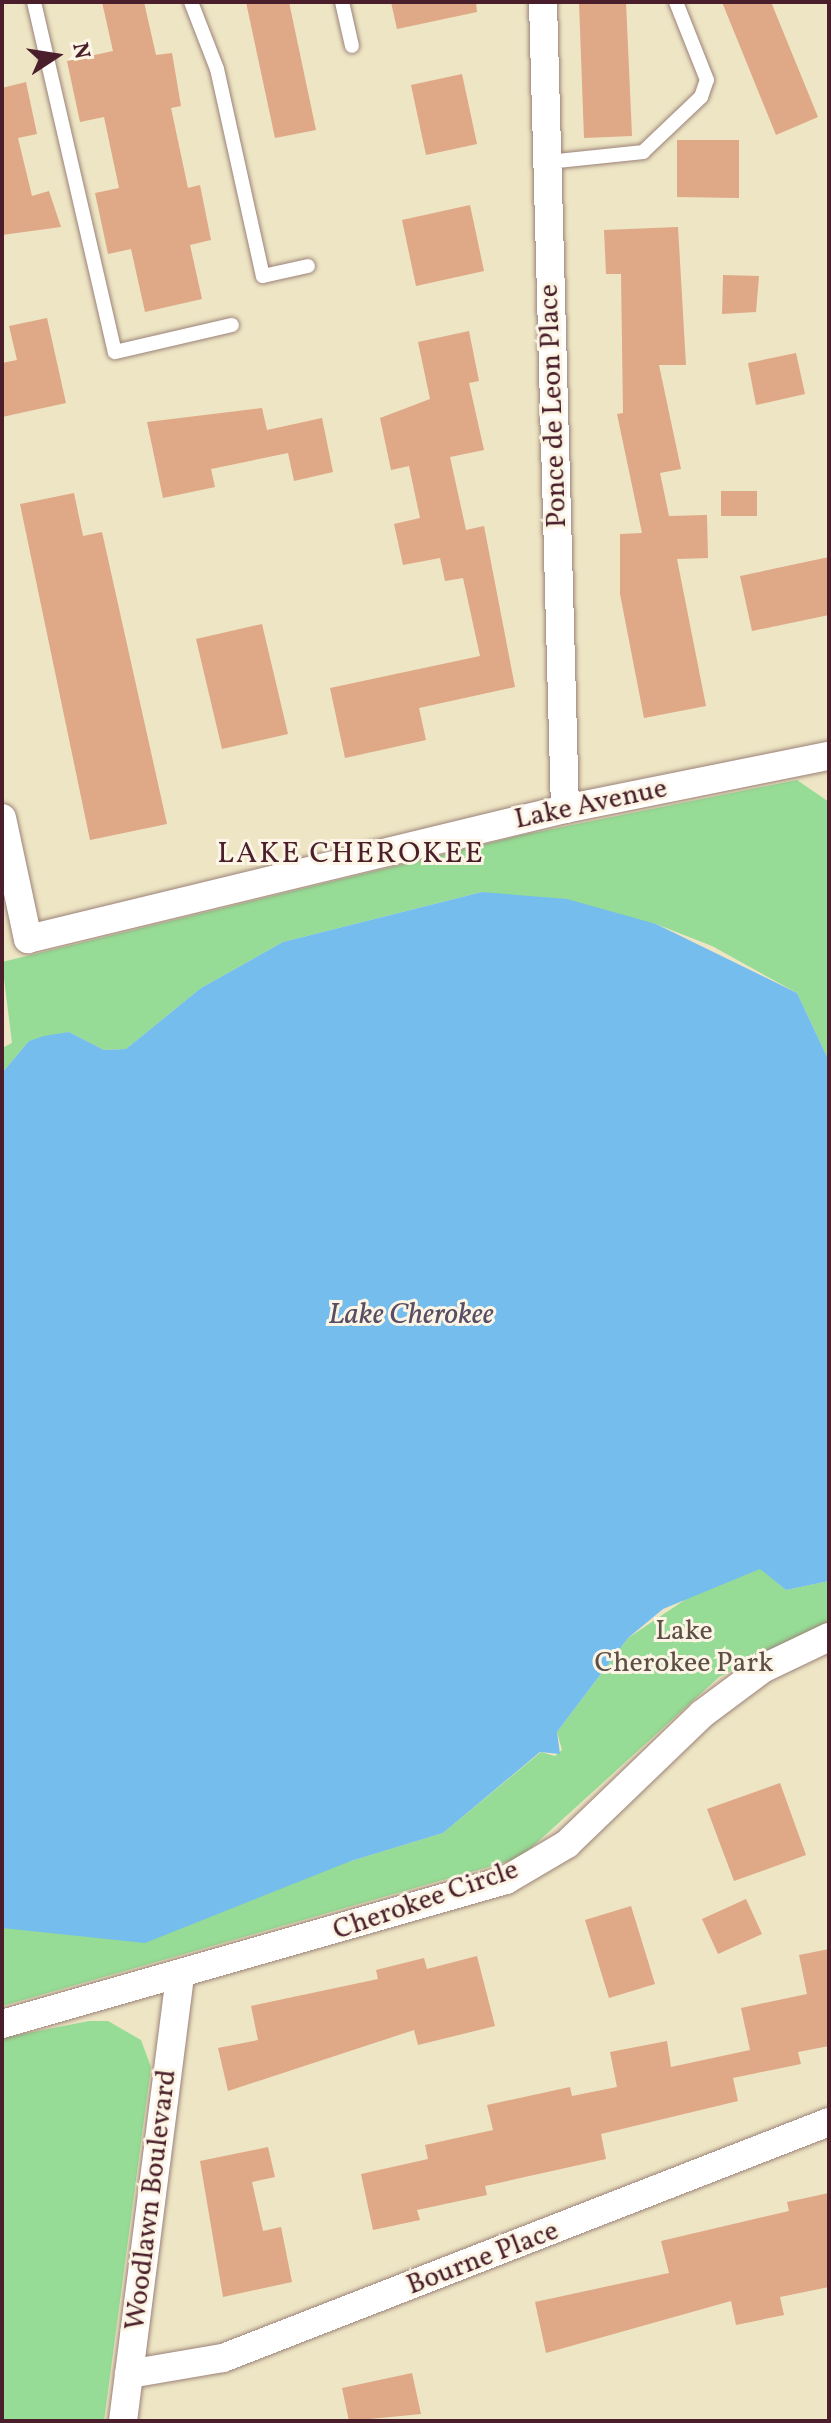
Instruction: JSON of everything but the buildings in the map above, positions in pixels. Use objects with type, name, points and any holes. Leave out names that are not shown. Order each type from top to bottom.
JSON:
[{"type":"street","name":"Ponce de Leon Place","points":[[543,2],[565,809]]},
{"type":"street","name":"Lake Avenue","points":[[2,818],[28,939],[565,809],[829,756]]},
{"type":"street","name":"Cherokee Circle","points":[[2,2024],[180,1979],[506,1880],[567,1844],[702,1714],[764,1668],[829,1637]]},
{"type":"street","name":"Woodlawn Boulevard","points":[[123,2421],[180,1979]]},
{"type":"street","name":"Bourne Place","points":[[129,2374],[223,2358],[829,2122]]},
{"type":"lane","points":[[34,2],[115,352],[232,325]]},
{"type":"lane","points":[[191,2],[217,69],[263,276],[308,266]]},
{"type":"lane","points":[[342,2],[352,46]]},
{"type":"lane","points":[[548,162],[643,152],[701,97],[707,80],[676,2]]},
{"type":"green space","points":[[797,780],[829,802],[829,1061],[797,993],[712,946],[656,924],[482,892],[283,942],[201,988],[126,1049],[104,1050],[69,1032],[29,1041],[2,1073],[2,1048],[12,1043],[2,962],[522,835]]},
{"type":"green space","name":"Lake Cherokee Park","points":[[760,1568],[786,1590],[829,1581],[829,1622],[719,1677],[520,1858],[2,2006],[2,1928],[351,1861],[443,1833],[541,1752],[555,1756],[562,1750],[557,1732],[628,1638],[707,1585]]},
{"type":"green space","points":[[89,2021],[108,2021],[141,2040],[151,2067],[104,2421],[2,2421],[2,2038]]},
{"type":"water","name":"Lake Cherokee","points":[[482,892],[567,899],[656,924],[797,993],[829,1061],[829,1581],[786,1590],[760,1569],[663,1609],[628,1638],[557,1732],[560,1754],[540,1752],[443,1833],[351,1861],[145,1943],[2,1928],[2,1073],[29,1041],[44,1036],[69,1032],[104,1050],[126,1049],[201,988],[283,942]]},
{"type":"district","name":"LAKE CHEROKEE","points":[[351,854]]}]
